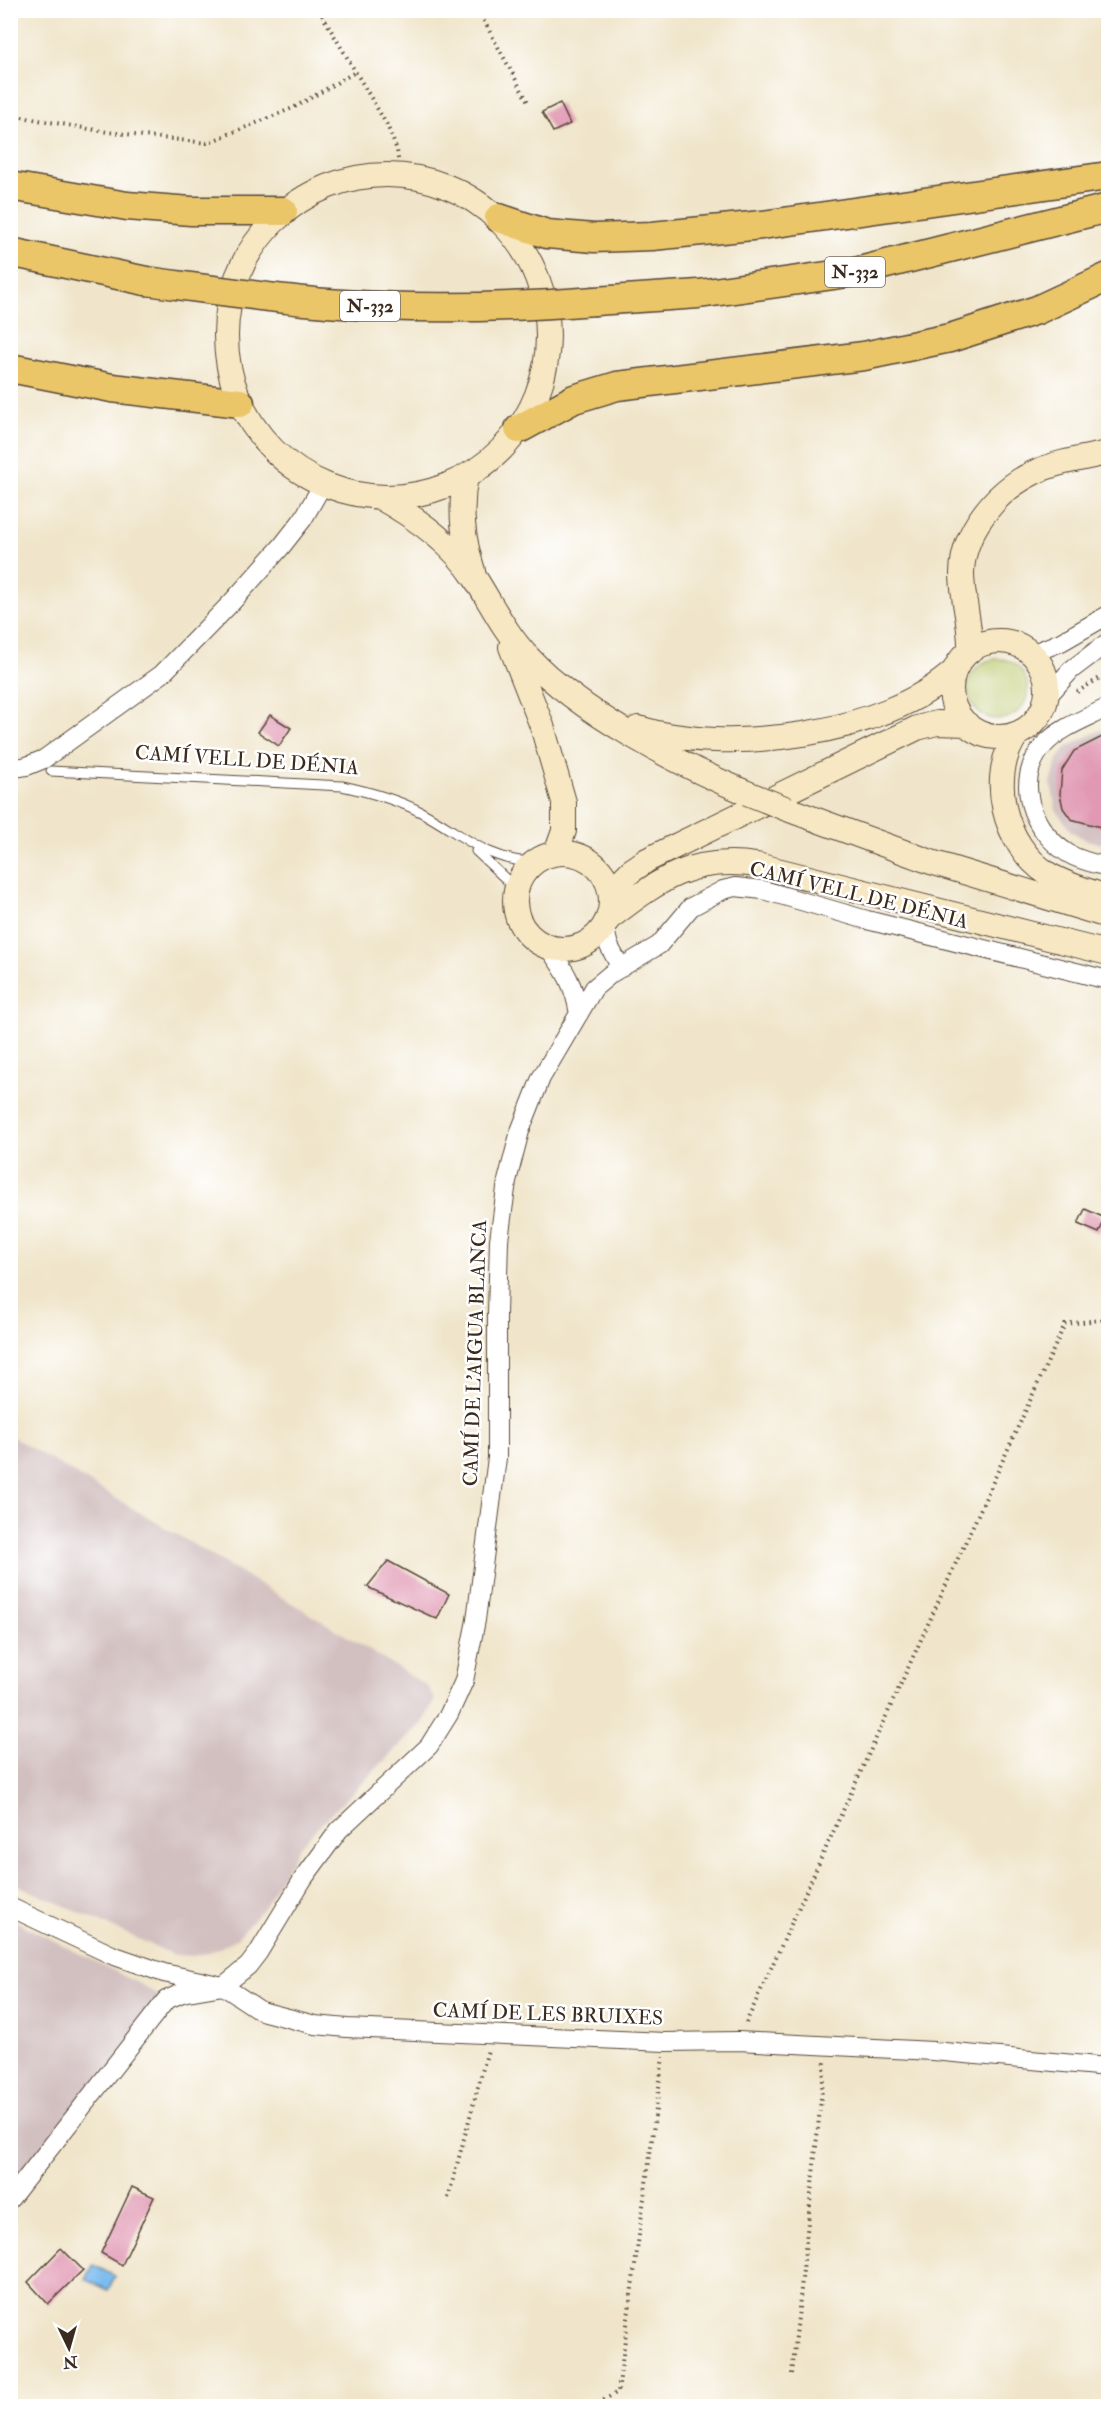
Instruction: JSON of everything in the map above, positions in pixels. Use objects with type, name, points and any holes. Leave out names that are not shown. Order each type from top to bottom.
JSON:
[{"type":"highway","points":[[499,218],[548,234],[594,238],[652,236],[762,225],[1108,176]]},
{"type":"highway","points":[[10,186],[127,206],[192,211],[284,211]]},
{"type":"highway","name":"N-332","points":[[10,252],[146,281],[267,297],[378,306],[491,307],[699,294],[855,272],[1108,208]]},
{"type":"highway","points":[[519,429],[574,399],[617,386],[864,356],[950,338],[1037,310],[1108,277]]},
{"type":"highway","points":[[10,368],[112,388],[240,403]]},
{"type":"main road","points":[[400,174],[436,182],[469,196],[499,218],[527,254],[544,297],[549,343],[540,388],[519,429],[504,447],[466,476],[424,493],[379,497],[351,493],[323,484],[289,464],[261,436],[240,403],[228,364],[225,345],[226,315],[233,285],[245,258],[262,233],[284,211],[309,194],[338,182],[369,175],[400,174]]},
{"type":"main road","points":[[917,728],[936,712],[970,650],[971,635],[962,588],[963,560],[968,541],[989,507],[1017,483],[1034,473],[1066,462],[1108,453]]},
{"type":"main road","points":[[466,476],[462,495],[462,519],[465,546],[474,576]]},
{"type":"main road","points":[[379,497],[405,512],[452,550],[474,576],[528,657],[556,683],[608,719],[690,766],[787,809],[931,862],[1108,916]]},
{"type":"main road","points":[[966,604],[975,620],[986,632],[1003,641],[1013,643],[1031,654],[1044,674],[1046,698],[1036,720],[1018,733],[1007,750],[1002,776],[1007,816],[1015,838],[1025,854],[1048,874],[1108,897]]},
{"type":"main road","points":[[494,609],[519,663],[557,773],[566,818],[556,853]]},
{"type":"main road","points":[[970,650],[980,645],[1003,641]]},
{"type":"main road","points":[[608,719],[646,731],[695,739],[741,740],[793,735],[839,726],[882,712],[920,694],[944,679],[953,680]]},
{"type":"main road","points":[[953,680],[956,711],[967,724],[988,736],[998,737],[1018,733]]},
{"type":"main road","points":[[610,892],[631,871],[647,860],[917,728],[937,723],[967,724]]},
{"type":"main road","points":[[606,922],[611,905],[610,892],[603,874],[579,855],[556,853],[534,862],[519,882],[515,894],[515,905],[522,926],[528,934],[547,946],[560,949],[585,943],[641,892],[665,878],[701,865],[735,862],[757,865],[1108,953]]},
{"type":"main road","points":[[597,867],[613,867],[647,860]]},
{"type":"street","points":[[10,769],[27,766],[44,759],[162,674],[232,602],[281,547],[303,519],[323,484]]},
{"type":"street","points":[[1031,654],[1061,642],[1108,615]]},
{"type":"street","points":[[1046,698],[1071,670],[1108,642]]},
{"type":"street","points":[[1108,707],[1060,732],[1046,744],[1038,754],[1030,774],[1028,787],[1030,806],[1039,826],[1053,842],[1070,855],[1108,867]]},
{"type":"street","name":"CAMÍ VELL DE DÉNIA","points":[[594,988],[659,945],[691,907],[723,890],[735,887],[763,890],[867,920],[1108,980]]},
{"type":"street","points":[[606,922],[609,946],[621,968]]},
{"type":"street","points":[[547,946],[579,982],[594,988]]},
{"type":"street","points":[[566,970],[575,992],[579,1014]]},
{"type":"street","name":"CAMÍ DE L’AIGUA BLANCA","points":[[223,1986],[248,1965],[258,1953],[303,1879],[339,1830],[429,1746],[449,1714],[464,1682],[476,1620],[497,1458],[499,1240],[507,1181],[520,1131],[541,1078],[594,988]]},
{"type":"street","name":"CAMÍ DE LES BRUIXES","points":[[10,1907],[112,1955],[164,1973],[223,1986],[261,2011],[315,2025],[665,2042],[738,2041],[933,2051],[1108,2067]]},
{"type":"street","points":[[10,2199],[166,2000],[182,1993],[223,1986]]},
{"type":"lane","name":"CAMÍ VELL DE DÉNIA","points":[[51,771],[342,786],[385,796],[422,812],[487,852],[507,859],[534,862]]},
{"type":"lane","name":"CAMÍ VELL DE DÉNIA","points":[[464,839],[508,881],[515,894]]},
{"type":"path","points":[[319,10],[387,125],[397,150],[400,174]]},
{"type":"path","points":[[478,10],[529,104]]},
{"type":"path","points":[[10,115],[107,132],[207,143],[293,108],[357,71]]},
{"type":"path","points":[[738,2041],[1065,1324],[1108,1319]]},
{"type":"path","points":[[448,2198],[492,2034]]},
{"type":"path","points":[[593,2406],[618,2392],[665,2042]]},
{"type":"path","points":[[792,2374],[827,2046]]},
{"type":"shaded area","points":[[1108,726],[1108,846],[1084,839],[1071,831],[1056,810],[1051,783],[1058,759],[1066,748]]},
{"type":"shaded area","points":[[11,1436],[427,1686],[435,1699],[423,1722],[301,1844],[261,1911],[237,1938],[216,1950],[194,1956],[174,1955],[11,1882]]},
{"type":"shaded area","points":[[11,1919],[140,1984],[166,2000],[11,2192]]},
{"type":"green space","points":[[998,659],[1015,664],[1023,672],[1028,689],[1023,706],[1015,714],[998,719],[981,714],[973,706],[968,689],[973,672],[981,664]]},
{"type":"water","points":[[93,2265],[115,2276],[108,2290],[86,2280]]},
{"type":"building","points":[[560,103],[570,124],[553,132],[542,112]]},
{"type":"building","points":[[270,715],[291,728],[279,746],[258,732]]},
{"type":"building","points":[[1108,734],[1108,829],[1071,819],[1063,808],[1060,794],[1062,770],[1074,751]]},
{"type":"building","points":[[1085,1209],[1105,1218],[1099,1233],[1078,1224]]},
{"type":"building","points":[[388,1561],[449,1594],[437,1619],[367,1587]]},
{"type":"building","points":[[132,2187],[154,2197],[122,2265],[101,2253]]},
{"type":"building","points":[[61,2248],[83,2270],[48,2304],[28,2282]]}]
